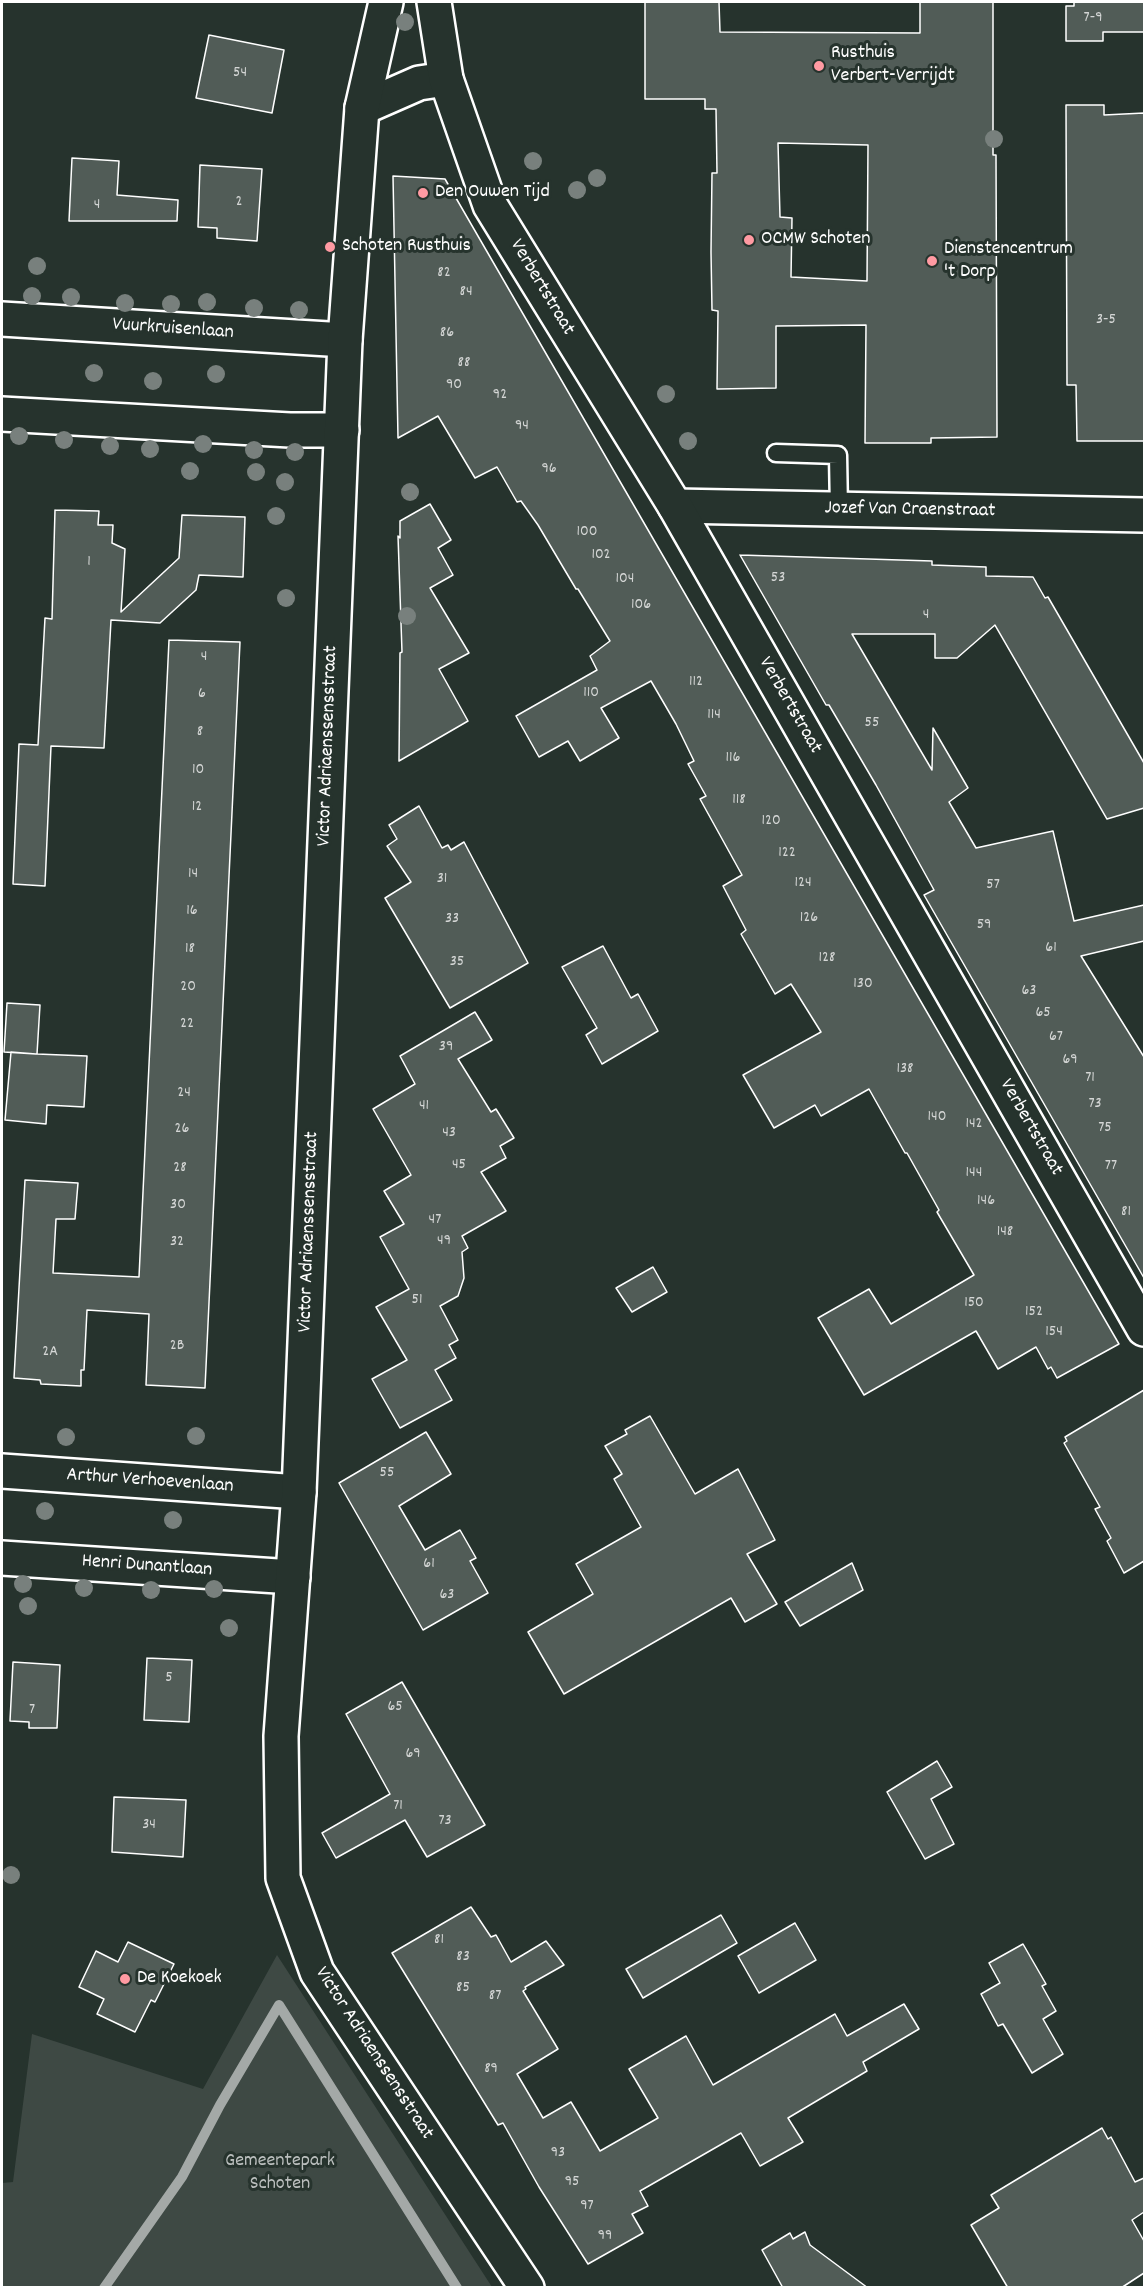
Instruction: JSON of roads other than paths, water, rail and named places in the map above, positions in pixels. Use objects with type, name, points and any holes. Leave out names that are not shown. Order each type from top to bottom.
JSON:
[{"type":"street","points":[[362,108],[386,2]]},
{"type":"street","name":"Verbertstraat","points":[[434,2],[446,79],[490,205],[675,506],[1144,1329]]},
{"type":"street","points":[[362,108],[419,84],[446,79]]},
{"type":"street","name":"Victor Adriaenssensstraat","points":[[362,108],[345,340],[299,1492],[281,1736],[283,1878],[317,1972],[527,2288]]},
{"type":"street","name":"Vuurkruisenlaan","points":[[2,319],[345,340]]},
{"type":"street","points":[[2,414],[290,430],[342,430]]},
{"type":"street","name":"Jozef Van Craenstraat","points":[[675,506],[1144,515]]},
{"type":"street","name":"Arthur Verhoevenlaan","points":[[2,1471],[299,1492]]},
{"type":"street","name":"Henri Dunantlaan","points":[[2,1558],[293,1577]]},
{"type":"lane","points":[[776,453],[838,455],[839,510]]},
{"type":"waterway","points":[[104,2288],[182,2177],[220,2105],[279,2005],[457,2288]]},
{"type":"place","name":"Rusthuis Verbert-Verrijdt","points":[[819,66]]},
{"type":"place","name":"Den Ouwen Tijd","points":[[423,193]]},
{"type":"place","name":"OCMW Schoten","points":[[749,240]]},
{"type":"place","name":"Schoten Rusthuis","points":[[330,247]]},
{"type":"place","name":"Dienstencentrum 't Dorp","points":[[932,261]]},
{"type":"place","name":"De Koekoek","points":[[125,1979]]},
{"type":"park label","name":"Gemeentepark Schoten","points":[[280,2174]]}]
